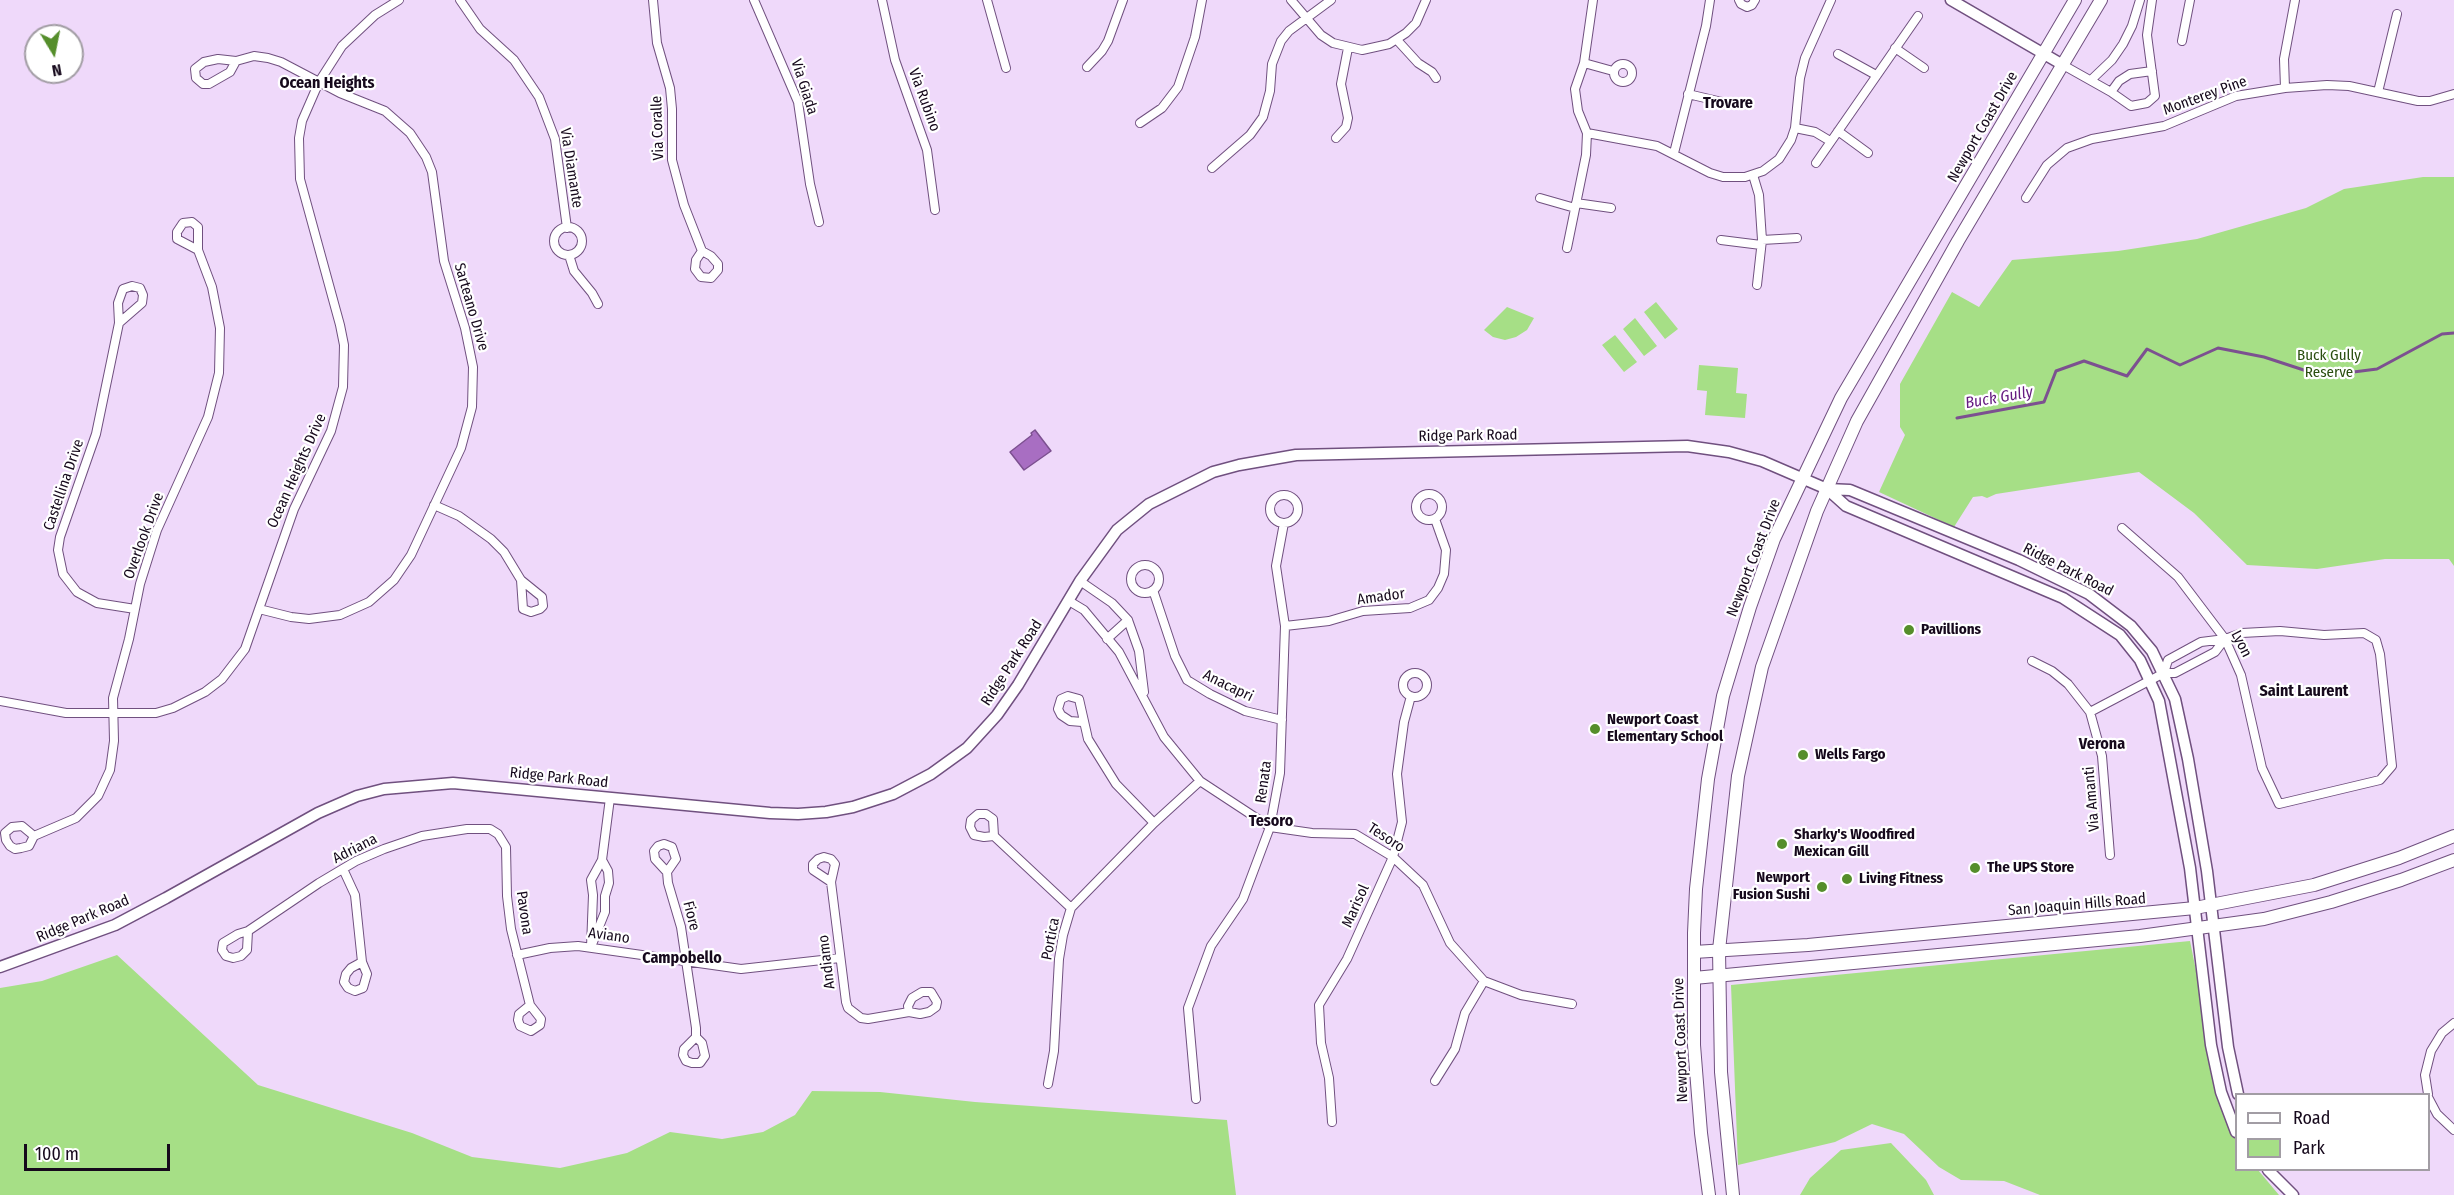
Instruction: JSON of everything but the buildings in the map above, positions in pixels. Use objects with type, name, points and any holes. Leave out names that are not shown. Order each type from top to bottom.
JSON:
[{"type":"main road","name":"Newport Coast Drive","points":[[1709,1195],[1694,1045],[1694,952],[1699,852],[1708,778],[1723,696],[1750,607],[1774,539],[1841,398],[2075,0]]},
{"type":"main road","points":[[1733,1195],[1721,1072],[1719,950],[1738,776],[1762,668],[1791,580],[1857,421],[1958,241],[2101,0]]},
{"type":"main road","name":"San Joaquin Hills Road","points":[[1694,952],[1808,945],[2194,908],[2314,885],[2399,858],[2454,836]]},
{"type":"main road","points":[[1694,978],[2140,936],[2264,919],[2331,902],[2401,880],[2454,860]]},
{"type":"street","name":"Ocean Heights Drive","points":[[0,701],[47,711],[112,714],[156,713],[173,708],[205,692],[222,679],[240,657],[252,631],[294,509],[331,431],[343,387],[344,345],[340,325],[298,166],[302,121],[319,82],[342,46],[358,29],[399,0]]},
{"type":"street","name":"Via Diamante","points":[[460,0],[480,29],[514,60],[539,97],[555,139],[567,228]]},
{"type":"street","name":"Via Coralle","points":[[653,0],[657,43],[670,88],[672,160],[684,205],[702,251]]},
{"type":"street","name":"Via Giada","points":[[754,0],[798,102],[810,184],[819,222]]},
{"type":"street","name":"Via Rubino","points":[[882,0],[895,60],[927,150],[935,210]]},
{"type":"street","points":[[987,0],[1006,68]]},
{"type":"street","points":[[1087,67],[1102,51],[1108,40],[1123,0]]},
{"type":"street","points":[[1140,123],[1162,108],[1178,87],[1195,37],[1202,0]]},
{"type":"street","points":[[1291,0],[1321,35],[1348,48],[1362,50],[1397,40],[1416,23],[1426,0]]},
{"type":"street","points":[[1212,168],[1257,127],[1267,106],[1275,52],[1289,31],[1331,0]]},
{"type":"street","points":[[1567,248],[1586,155],[1587,133],[1578,111],[1575,89],[1584,63],[1593,0]]},
{"type":"street","points":[[1674,153],[1706,26],[1710,0]]},
{"type":"street","points":[[1739,0],[1747,7],[1755,0]]},
{"type":"street","points":[[1587,133],[1643,142],[1674,153],[1722,177],[1753,175],[1779,159],[1791,140],[1795,128],[1800,78],[1805,58],[1831,0]]},
{"type":"street","points":[[1951,0],[2091,80],[2131,106],[2147,103],[2155,96],[2147,35],[2152,0]]},
{"type":"street","points":[[2091,80],[2112,60],[2123,44],[2132,26],[2140,0]]},
{"type":"street","points":[[2182,41],[2190,0]]},
{"type":"street","points":[[2285,88],[2284,59],[2295,0]]},
{"type":"street","points":[[2378,92],[2397,14]]},
{"type":"street","points":[[1816,163],[1918,16]]},
{"type":"street","points":[[1397,40],[1418,63],[1432,72],[1436,78]]},
{"type":"street","points":[[1336,138],[1346,127],[1348,118],[1341,84],[1348,48]]},
{"type":"street","points":[[1895,48],[1924,68]]},
{"type":"street","points":[[1838,54],[1876,75]]},
{"type":"street","name":"Sarteano Drive","points":[[236,61],[230,72],[218,81],[203,84],[196,78],[195,69],[204,62],[218,59],[236,61],[254,56],[281,62],[340,93],[370,104],[398,121],[418,144],[432,172],[444,261],[470,347],[473,387],[468,426],[461,447],[404,567],[383,591],[369,602],[340,615],[323,618],[291,617],[259,609]]},
{"type":"street","points":[[1584,63],[1613,71]]},
{"type":"street","points":[[2111,92],[2118,81],[2130,74],[2152,71]]},
{"type":"street","name":"Monterey Pine","points":[[2025,198],[2047,165],[2058,155],[2081,142],[2164,126],[2236,96],[2285,88],[2327,85],[2378,92],[2418,101],[2430,101],[2454,94]]},
{"type":"street","points":[[1688,94],[1722,102]]},
{"type":"street","points":[[1795,128],[1815,132],[1830,141]]},
{"type":"street","points":[[1838,131],[1868,153]]},
{"type":"street","points":[[1753,175],[1759,195],[1762,242],[1757,285]]},
{"type":"street","points":[[1540,198],[1576,205],[1611,208]]},
{"type":"street","name":"Via Diamante","points":[[567,228],[577,231],[582,240],[578,250],[569,255],[559,252],[554,242],[558,232],[567,228]]},
{"type":"street","points":[[1721,240],[1762,242],[1797,238]]},
{"type":"street","name":"Overlook Drive","points":[[34,836],[75,818],[98,796],[114,757],[112,714],[116,682],[129,639],[147,558],[208,417],[219,373],[221,349],[217,307],[212,286],[198,250]]},
{"type":"street","name":"Via Diamante","points":[[569,255],[574,271],[598,304]]},
{"type":"street","name":"Castellina Drive","points":[[119,323],[96,434],[60,537],[58,550],[63,574],[77,592],[97,603],[135,609]]},
{"type":"street","name":"Ridge Park Road","points":[[0,967],[115,925],[318,813],[357,796],[397,787],[453,783],[798,814],[853,807],[893,794],[943,766],[967,748],[985,729],[1005,705],[1080,581],[1117,530],[1149,504],[1213,472],[1279,457],[1687,446],[1730,452],[1762,461],[1803,478],[1827,489],[1846,506],[2063,598],[2121,635],[2140,660],[2159,701],[2190,868],[2211,1045],[2221,1092],[2235,1129]]},
{"type":"street","name":"Ridge Park Road","points":[[1827,489],[1850,490],[2013,558],[2089,594],[2131,626],[2152,651],[2175,699],[2188,759],[2228,1047],[2238,1093]]},
{"type":"street","points":[[434,505],[468,521],[491,539],[508,558],[521,580]]},
{"type":"street","name":"Amador","points":[[1285,626],[1329,621],[1364,611],[1410,608],[1429,600],[1444,574],[1446,550],[1435,519]]},
{"type":"street","name":"Renata","points":[[1196,1099],[1188,1008],[1211,946],[1243,899],[1270,827],[1280,773],[1285,626],[1276,566],[1284,523]]},
{"type":"street","name":"Lyon","points":[[2122,528],[2178,577],[2225,639],[2241,675],[2262,768],[2279,804],[2380,780],[2392,766],[2380,654],[2376,640],[2364,633],[2324,635],[2280,631],[2242,633],[2225,639]]},
{"type":"street","name":"Tesoro","points":[[1080,581],[1112,603],[1128,620],[1138,651],[1144,696]]},
{"type":"street","name":"Anacapri","points":[[1153,590],[1175,656],[1187,680],[1245,711],[1282,720]]},
{"type":"street","name":"Tesoro","points":[[1069,601],[1084,610],[1119,652],[1164,737],[1200,781],[1270,827],[1312,833],[1355,834],[1393,856],[1423,885],[1450,943],[1484,981],[1521,995],[1572,1004]]},
{"type":"street","points":[[1107,639],[1128,620]]},
{"type":"street","points":[[2164,673],[2168,660],[2181,652],[2204,640],[2225,639]]},
{"type":"street","points":[[2090,712],[2164,673],[2175,673],[2215,651],[2225,639]]},
{"type":"street","name":"Via Amanti","points":[[2032,661],[2052,671],[2068,684],[2090,712],[2102,756],[2110,855]]},
{"type":"street","name":"Marisol","points":[[1332,1122],[1329,1078],[1321,1043],[1319,1005],[1347,959],[1393,856],[1402,822],[1397,774],[1404,722],[1411,696]]},
{"type":"street","points":[[1082,722],[1088,740],[1116,784],[1154,823]]},
{"type":"street","name":"Portica","points":[[1048,1084],[1054,1051],[1059,959],[1071,908],[1154,823],[1200,781]]},
{"type":"street","points":[[591,947],[593,895],[591,880],[602,860],[610,798]]},
{"type":"street","name":"Adriana","points":[[248,931],[343,869],[384,849],[422,836],[467,829],[490,829]]},
{"type":"street","name":"Pavona","points":[[490,829],[498,834],[506,847],[509,912],[517,955],[531,1005]]},
{"type":"street","points":[[994,836],[1071,908]]},
{"type":"street","points":[[591,947],[605,912],[605,896],[609,883],[608,871],[602,860]]},
{"type":"street","points":[[343,869],[355,895],[362,962]]},
{"type":"street","name":"Fiore","points":[[667,872],[681,927],[696,1037]]},
{"type":"street","name":"Andiamo","points":[[831,882],[846,1002],[854,1014],[868,1019],[909,1012]]},
{"type":"street","points":[[593,895],[605,896]]},
{"type":"street","name":"Aviano","points":[[517,955],[564,946],[591,947],[741,969],[840,958]]},
{"type":"street","points":[[1435,1082],[1455,1049],[1465,1013],[1484,981]]},
{"type":"street","points":[[2428,1093],[2425,1075],[2431,1051],[2442,1033],[2454,1023]]},
{"type":"street","points":[[2430,1100],[2437,1114],[2454,1130]]},
{"type":"street","points":[[2269,1171],[2293,1195]]},
{"type":"green space","name":"Buck Gully Reserve","points":[[2423,177],[2454,177],[2454,566],[2449,559],[2385,559],[2317,569],[2247,565],[2194,513],[2139,472],[1996,494],[1987,498],[1973,497],[1954,527],[1879,492],[1905,435],[1900,427],[1900,384],[1952,292],[1979,307],[2012,260],[2118,251],[2197,239],[2306,208],[2344,189]]},
{"type":"green space","points":[[1656,302],[1678,329],[1665,339],[1644,312]]},
{"type":"green space","points":[[1507,307],[1534,318],[1527,330],[1516,337],[1505,340],[1493,337],[1484,330]]},
{"type":"green space","points":[[1635,318],[1657,346],[1644,356],[1623,329]]},
{"type":"green space","points":[[1615,335],[1637,362],[1624,372],[1602,345]]},
{"type":"green space","points":[[1699,365],[1738,368],[1736,393],[1747,394],[1745,418],[1705,415],[1707,391],[1697,390]]},
{"type":"green space","points":[[2190,941],[2224,1110],[2235,1132],[2235,1171],[2259,1171],[2279,1195],[2040,1195],[2004,1181],[1961,1180],[1939,1167],[1904,1134],[1872,1124],[1835,1142],[1738,1165],[1731,985]]},
{"type":"green space","points":[[117,955],[258,1085],[412,1133],[472,1157],[560,1168],[627,1153],[670,1132],[722,1139],[763,1132],[795,1115],[812,1091],[880,1092],[975,1102],[1227,1120],[1236,1195],[0,1195],[0,988],[42,981]]},
{"type":"green space","points":[[1891,1143],[1926,1180],[1934,1195],[1800,1195],[1810,1178],[1841,1150]]},
{"type":"shaded area","points":[[1035,430],[1051,451],[1024,470],[1010,452]]},
{"type":"waterway","name":"Buck Gully","points":[[1957,418],[2044,402],[2056,371],[2084,361],[2127,376],[2147,349],[2180,365],[2218,348],[2264,357],[2322,376],[2377,369],[2442,334],[2454,333]]},
{"type":"place","name":"Pavillions","points":[[1909,630]]},
{"type":"place","name":"Newport Coast Elementary School","points":[[1595,729]]},
{"type":"place","name":"Wells Fargo","points":[[1803,755]]},
{"type":"place","name":"Sharky's Woodfired Mexican Gill","points":[[1782,844]]},
{"type":"place","name":"The UPS Store","points":[[1975,868]]},
{"type":"place","name":"Living Fitness","points":[[1847,879]]},
{"type":"place","name":"Newport Fusion Sushi","points":[[1822,887]]},
{"type":"district","name":"Ocean Heights","points":[[327,84]]},
{"type":"district","name":"Trovare","points":[[1728,104]]},
{"type":"district","name":"Saint Laurent","points":[[2304,692]]},
{"type":"district","name":"Verona","points":[[2102,745]]},
{"type":"district","name":"Tesoro","points":[[1271,822]]},
{"type":"district","name":"Campobello","points":[[682,959]]}]
